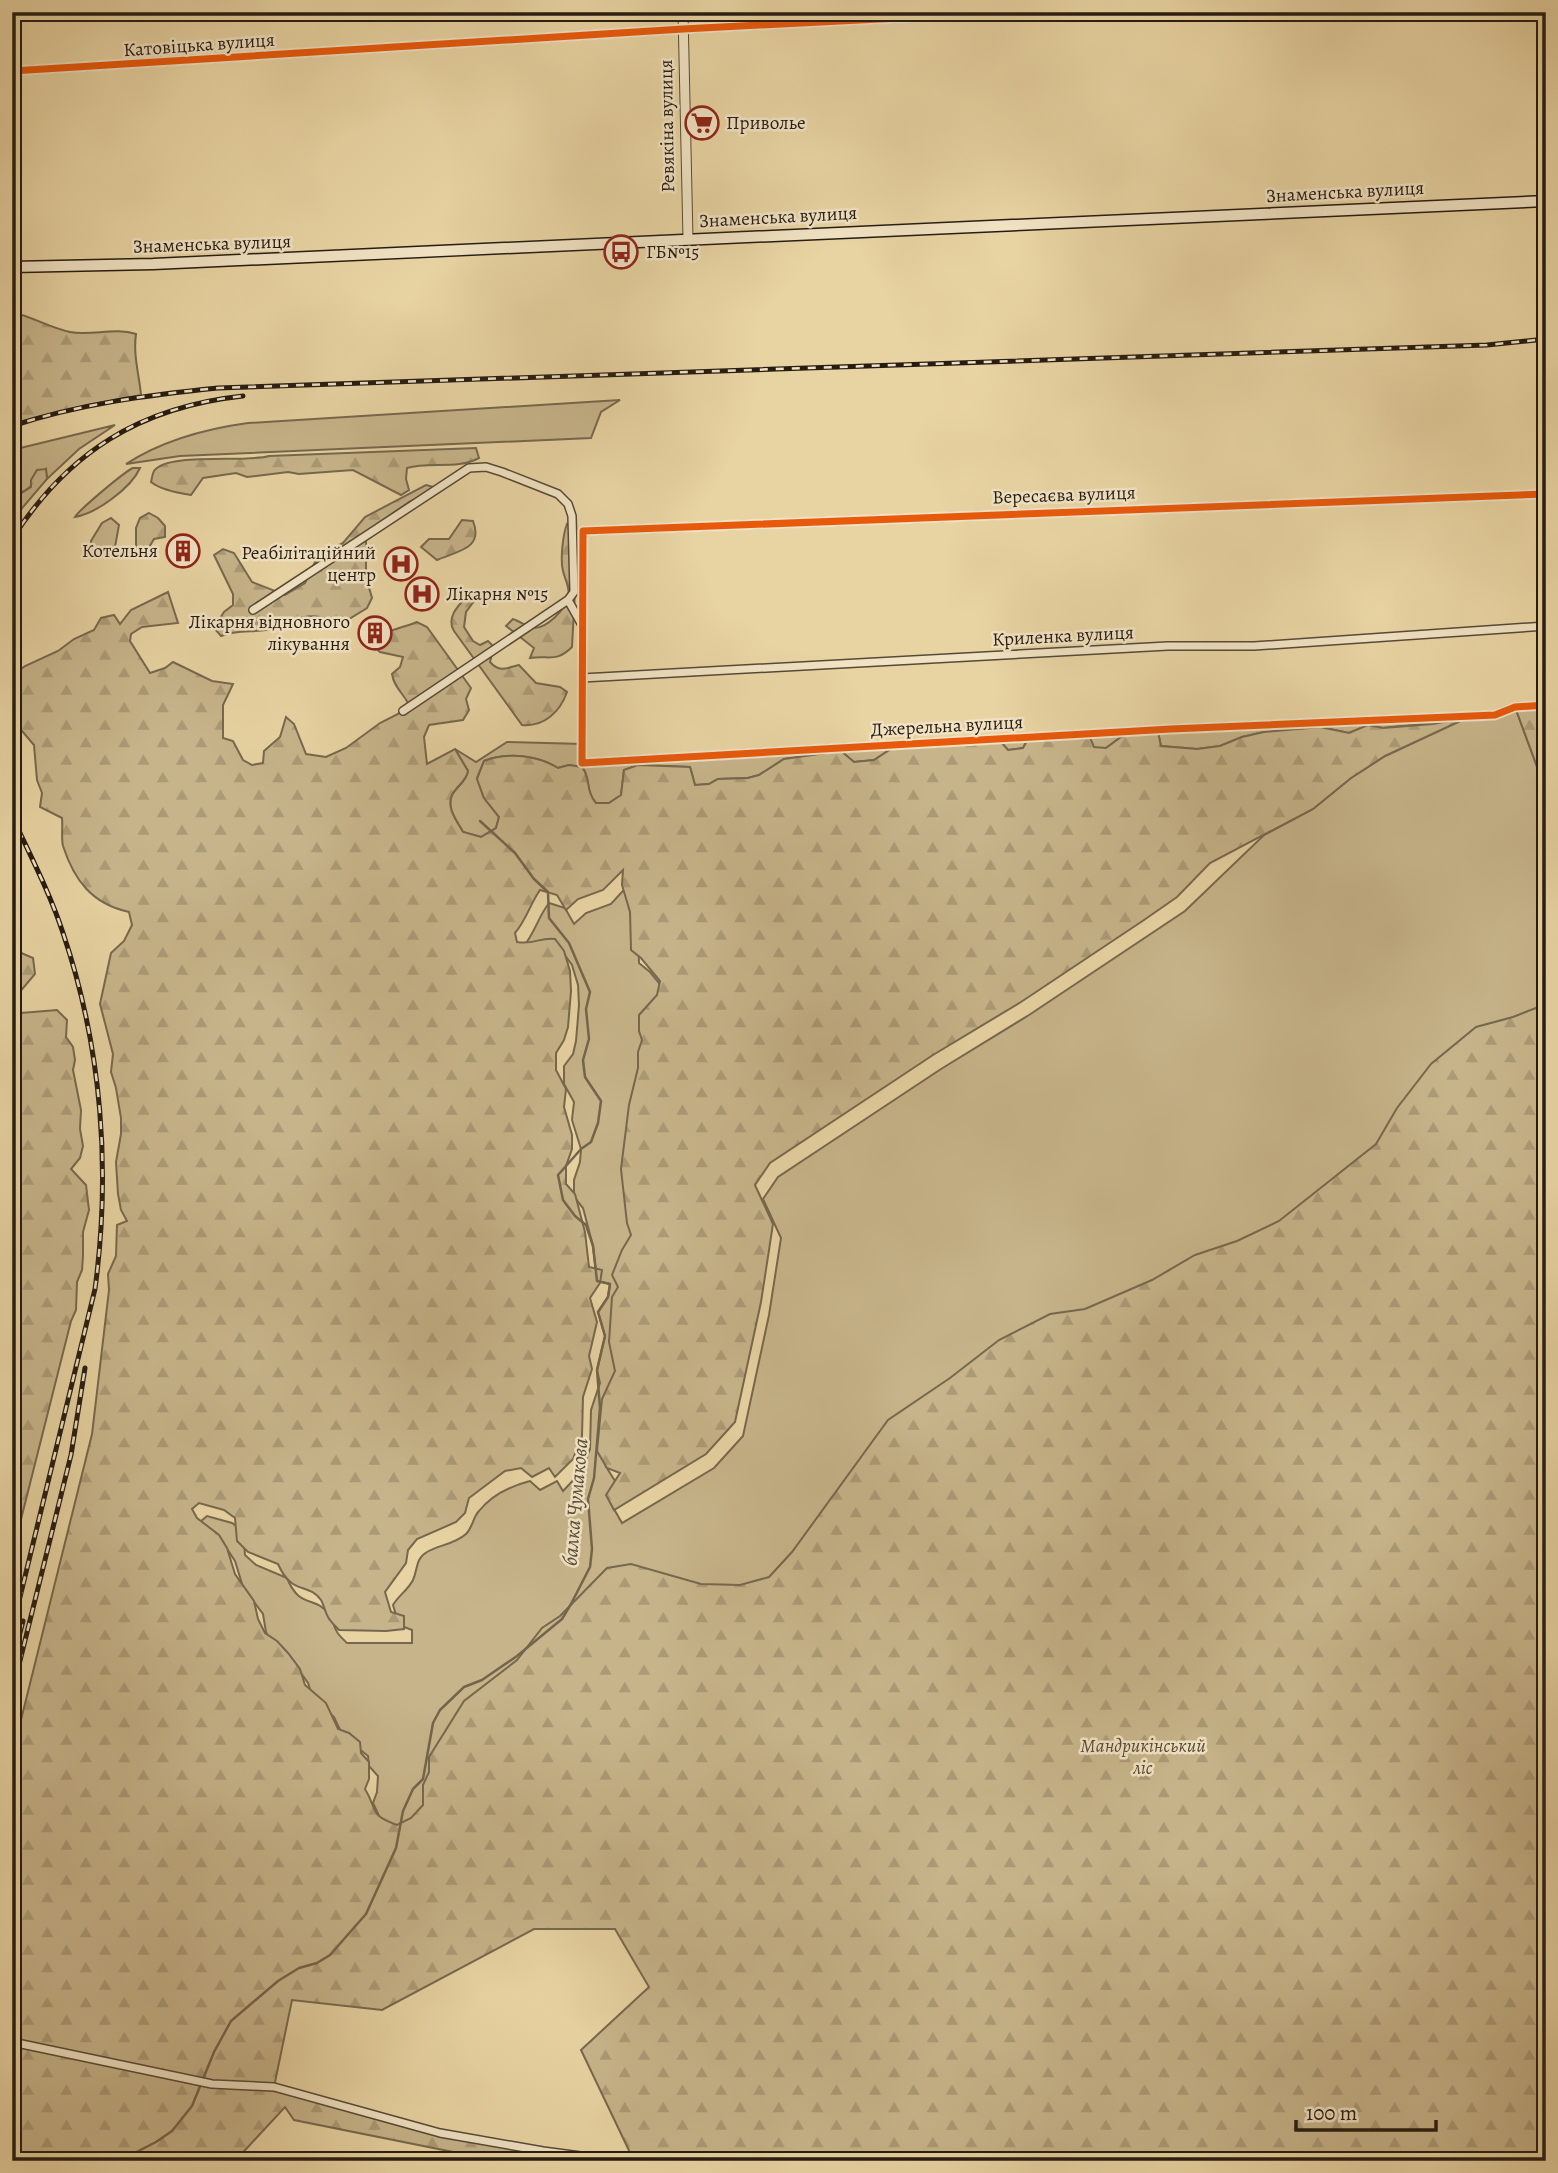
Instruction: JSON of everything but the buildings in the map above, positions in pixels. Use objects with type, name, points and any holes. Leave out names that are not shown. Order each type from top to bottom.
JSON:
[{"type":"main road","name":"Знаменська вулиця","points":[[12,267],[153,264],[1546,201]]},
{"type":"street","name":"Ревякіна вулиця","points":[[682,12],[688,239]]},
{"type":"street","name":"Катовіцька вулиця","points":[[12,71],[683,29],[1016,12]]},
{"type":"street","points":[[253,610],[469,468],[486,467],[558,494],[568,504],[572,516],[574,592],[568,600],[403,711]]},
{"type":"street","name":"Вересаєва вулиця","points":[[583,531],[1546,494]]},
{"type":"street","name":"Джерельна вулиця","points":[[583,531],[582,764],[1157,729],[1495,715],[1515,707],[1546,705]]},
{"type":"street","points":[[568,600],[582,625]]},
{"type":"street","name":"Криленка вулиця","points":[[582,678],[1168,646],[1254,646],[1546,626]]},
{"type":"street","points":[[12,2042],[212,2084],[274,2087],[440,2133],[618,2161]]},
{"type":"green space","points":[[12,312],[70,332],[120,331],[136,334],[141,395],[12,424]]},
{"type":"green space","points":[[620,400],[601,412],[591,438],[180,456],[126,464],[154,448],[184,437],[248,423]]},
{"type":"green space","points":[[115,425],[79,449],[47,479],[46,469],[27,489],[12,494],[12,450]]},
{"type":"green space","points":[[476,448],[479,458],[471,462],[407,468],[409,490],[401,495],[353,470],[299,474],[288,472],[247,477],[236,473],[203,478],[191,495],[165,489],[151,482],[154,471],[162,465],[190,460]]},
{"type":"green space","points":[[133,468],[140,468],[121,491],[103,505],[75,517],[102,491]]},
{"type":"green space","points":[[46,469],[47,479],[12,520],[12,494],[20,494],[31,487],[31,480],[37,470]]},
{"type":"green space","points":[[426,485],[437,488],[409,502],[366,532],[366,577],[372,598],[367,608],[341,624],[313,616],[271,629],[221,636],[214,628],[224,612],[233,605],[233,594],[214,555],[223,549],[234,553],[252,582],[285,595],[305,583],[315,562],[323,554],[343,543],[365,517]]},
{"type":"green space","points":[[149,513],[165,526],[165,537],[154,539],[148,549],[136,550],[136,528],[140,518]]},
{"type":"green space","points":[[111,518],[119,525],[115,547],[106,554],[93,553],[91,541],[102,523]]},
{"type":"green space","points":[[462,520],[473,521],[475,530],[475,538],[467,548],[437,560],[421,547],[429,539],[449,539]]},
{"type":"green space","points":[[567,524],[575,531],[577,554],[572,647],[557,657],[530,658],[534,648],[506,626],[513,619],[533,628],[544,625],[555,618],[566,602],[569,595],[562,560]]},
{"type":"green space","name":"Мандрикінський ліс","points":[[168,592],[178,623],[142,627],[131,634],[130,641],[150,673],[173,662],[212,681],[233,684],[223,705],[223,738],[233,741],[243,760],[252,765],[263,763],[264,751],[280,737],[286,717],[294,724],[306,754],[326,757],[346,748],[380,723],[398,714],[408,703],[396,686],[392,674],[400,667],[403,657],[380,652],[372,645],[387,633],[417,622],[427,627],[471,688],[466,699],[469,710],[463,720],[429,725],[424,737],[427,764],[455,749],[468,771],[452,795],[451,810],[463,832],[481,837],[496,828],[499,817],[484,798],[477,779],[484,761],[503,756],[532,758],[558,768],[569,765],[582,767],[596,803],[609,803],[621,795],[624,770],[638,765],[690,767],[695,785],[709,784],[718,779],[748,778],[759,775],[784,759],[841,751],[854,762],[874,760],[897,745],[1001,742],[1008,750],[1023,748],[1028,739],[1090,738],[1094,747],[1106,748],[1121,737],[1158,732],[1161,746],[1197,749],[1220,746],[1264,732],[1320,727],[1349,733],[1368,725],[1383,728],[1433,724],[1469,717],[1385,756],[1351,778],[1313,809],[1210,863],[1177,897],[1144,920],[770,1163],[755,1185],[773,1224],[761,1302],[735,1422],[706,1454],[614,1510],[606,1495],[620,1473],[607,1468],[597,1451],[602,1399],[615,1371],[609,1342],[612,1297],[618,1287],[612,1275],[631,1235],[627,1223],[621,1169],[629,1105],[642,1040],[639,1015],[657,995],[660,981],[631,950],[630,912],[622,885],[623,870],[603,890],[578,899],[566,910],[557,895],[540,890],[515,933],[517,942],[555,939],[564,951],[570,971],[568,1027],[556,1053],[556,1070],[566,1089],[564,1107],[572,1135],[572,1149],[566,1166],[566,1184],[575,1194],[585,1232],[589,1267],[602,1270],[600,1283],[590,1298],[597,1322],[589,1356],[592,1369],[583,1397],[582,1436],[573,1459],[555,1477],[549,1468],[532,1477],[521,1468],[505,1471],[469,1498],[465,1513],[456,1522],[417,1539],[408,1550],[406,1563],[385,1592],[391,1612],[404,1616],[404,1629],[339,1630],[329,1619],[316,1595],[294,1585],[278,1564],[248,1552],[237,1541],[235,1518],[224,1510],[199,1503],[192,1509],[197,1518],[219,1535],[227,1548],[235,1574],[254,1601],[265,1633],[288,1653],[300,1669],[305,1685],[326,1703],[338,1729],[349,1733],[360,1742],[361,1753],[369,1762],[369,1779],[365,1789],[375,1812],[397,1825],[411,1818],[423,1805],[423,1785],[429,1772],[429,1757],[464,1701],[517,1660],[542,1628],[560,1616],[607,1568],[631,1564],[701,1584],[740,1585],[769,1577],[792,1552],[888,1420],[950,1378],[999,1340],[1050,1314],[1085,1309],[1152,1280],[1195,1255],[1237,1241],[1279,1221],[1376,1144],[1397,1108],[1431,1064],[1476,1027],[1546,1004],[1546,2161],[634,2161],[581,2050],[649,1987],[615,1929],[534,1929],[382,2010],[292,2000],[274,2087],[440,2133],[618,2161],[498,2161],[294,2120],[285,2107],[235,2161],[12,2161],[12,1756],[92,1434],[109,1290],[108,1274],[116,1256],[117,1225],[127,1221],[121,1210],[118,1194],[116,1162],[121,1118],[111,1072],[113,1054],[100,1004],[111,953],[124,941],[132,925],[129,912],[105,903],[86,889],[67,858],[62,840],[62,818],[40,807],[42,793],[37,780],[34,745],[16,724],[12,707],[18,702],[12,689],[12,676],[25,666],[94,630],[101,618],[114,615],[120,624],[131,610]]},
{"type":"green space","points":[[471,592],[480,593],[466,612],[464,627],[473,641],[480,645],[488,641],[494,647],[490,662],[500,669],[519,665],[536,683],[560,687],[567,692],[560,706],[544,721],[522,725],[454,631],[451,620],[453,615]]},
{"type":"green space","points":[[1546,705],[1546,791],[1515,707]]},
{"type":"green space","points":[[1515,707],[1546,791],[1546,1021],[1484,1041],[1439,1077],[1405,1121],[1384,1157],[1350,1187],[1287,1234],[1245,1254],[1203,1269],[1160,1294],[1093,1322],[1058,1328],[1007,1354],[958,1392],[896,1434],[800,1566],[777,1590],[748,1599],[709,1598],[639,1578],[615,1581],[568,1630],[550,1642],[525,1673],[472,1715],[437,1770],[438,1785],[431,1798],[431,1818],[419,1831],[405,1839],[386,1831],[373,1803],[378,1776],[369,1766],[368,1756],[346,1742],[334,1717],[313,1698],[308,1683],[296,1666],[286,1654],[273,1647],[266,1632],[263,1614],[243,1587],[235,1561],[227,1549],[205,1532],[200,1522],[207,1516],[232,1523],[243,1531],[245,1555],[256,1565],[287,1578],[297,1594],[324,1608],[338,1634],[347,1643],[412,1643],[412,1630],[399,1625],[393,1605],[411,1584],[423,1555],[466,1534],[479,1511],[502,1492],[530,1481],[540,1490],[557,1481],[563,1491],[581,1472],[590,1449],[591,1410],[600,1383],[597,1370],[605,1336],[598,1312],[608,1297],[610,1284],[597,1281],[593,1246],[583,1208],[574,1197],[574,1180],[581,1149],[572,1120],[574,1102],[564,1084],[564,1066],[573,1054],[576,1041],[578,985],[572,965],[563,953],[531,956],[525,955],[523,947],[549,903],[565,908],[574,924],[586,913],[611,904],[631,882],[630,898],[638,926],[639,963],[668,994],[665,1009],[647,1029],[650,1054],[629,1183],[635,1237],[639,1249],[630,1263],[621,1289],[626,1300],[620,1311],[617,1356],[623,1385],[610,1413],[605,1465],[615,1481],[628,1487],[614,1509],[622,1523],[714,1468],[743,1436],[769,1315],[781,1238],[763,1199],[778,1177],[1185,911],[1264,835],[1313,809],[1351,778],[1385,756],[1463,719],[1383,728],[1368,725],[1349,733],[1320,727],[1264,732],[1220,746],[1197,749],[1161,746],[1158,732],[1121,737],[1106,748],[1094,748],[1090,738],[1028,739],[1023,748],[1008,750],[1001,742],[897,745],[874,760],[854,762],[841,751],[784,759],[759,775],[748,778],[718,779],[709,784],[695,785],[690,767],[638,765],[624,770],[621,795],[609,803],[595,803],[582,767],[569,765],[558,768],[532,758],[503,756],[484,761],[477,778],[484,798],[499,817],[496,828],[481,837],[463,832],[451,810],[452,795],[468,771],[455,749],[476,762],[507,742],[583,744],[582,763],[1171,729],[1495,715]]},
{"type":"green space","points":[[12,949],[33,958],[35,974],[18,994],[21,1013],[57,1010],[67,1020],[66,1037],[73,1047],[73,1070],[81,1110],[83,1146],[80,1158],[71,1169],[86,1185],[89,1210],[83,1232],[82,1270],[77,1282],[76,1310],[12,1555]]},
{"type":"waterway","name":"балка Чумакова","points":[[119,2161],[172,2131],[192,2106],[214,2052],[231,2021],[278,1981],[299,1968],[317,1963],[330,1955],[366,1914],[396,1848],[403,1811],[413,1789],[423,1779],[433,1723],[440,1710],[464,1687],[482,1680],[517,1656],[562,1619],[590,1567],[592,1549],[588,1499],[594,1478],[600,1408],[597,1370],[605,1336],[598,1312],[608,1297],[610,1284],[597,1281],[593,1246],[586,1225],[563,1200],[558,1175],[581,1149],[591,1142],[598,1123],[601,1101],[585,1077],[583,1060],[589,1039],[586,1009],[590,992],[569,943],[549,918],[548,892],[534,879],[515,853],[480,821]]},
{"type":"railway","points":[[12,426],[114,401],[218,388],[1487,345],[1546,339]]},
{"type":"railway","points":[[12,539],[57,482],[83,458],[110,439],[139,423],[171,411],[243,396]]},
{"type":"railway","points":[[12,816],[58,918],[76,976],[94,1065],[102,1154],[100,1244],[95,1289],[12,1630]]},
{"type":"railway","points":[[12,1693],[71,1455],[85,1368]]},
{"type":"railway","points":[[12,1663],[23,1621]]},
{"type":"cycle path","points":[[12,71],[683,29],[1016,12]]},
{"type":"cycle path","points":[[1546,494],[583,531],[582,763],[1171,729],[1495,715],[1515,707],[1546,705]]},
{"type":"place","name":"Приволье","points":[[702,123]]},
{"type":"place","name":"ГБ№15","points":[[621,252]]},
{"type":"place","name":"Котельня","points":[[183,551]]},
{"type":"place","name":"Реабілітаційний центр","points":[[401,564]]},
{"type":"place","name":"Лікарня №15","points":[[422,594]]},
{"type":"place","name":"Лікарня відновного лікування","points":[[375,633]]}]
